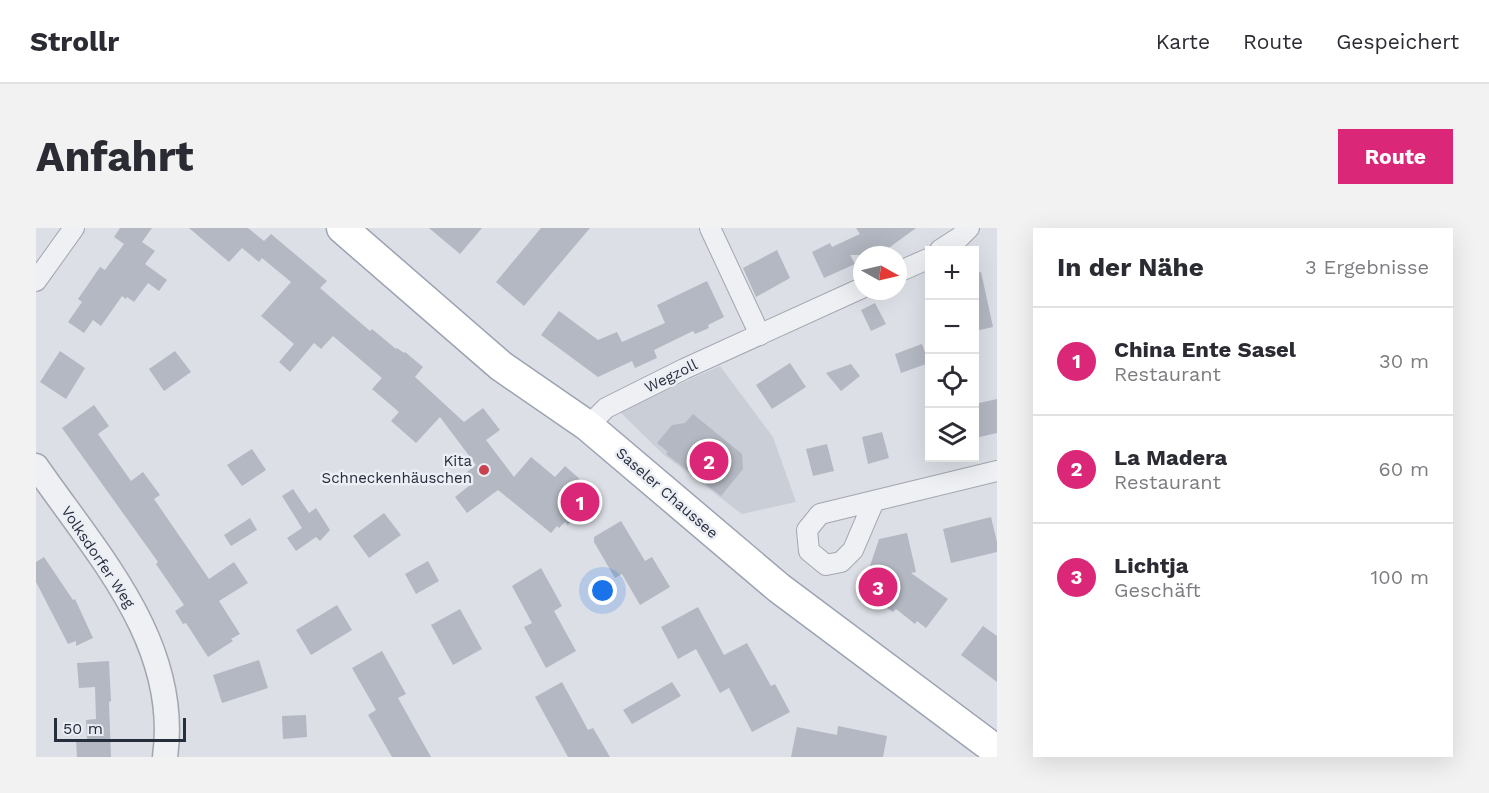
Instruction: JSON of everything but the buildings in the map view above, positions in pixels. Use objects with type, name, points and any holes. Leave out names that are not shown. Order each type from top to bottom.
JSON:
[{"type":"main road","name":"Saseler Chaussee","points":[[342,228],[501,366],[588,426],[779,588],[997,751]]},
{"type":"street","points":[[36,281],[74,228]]},
{"type":"street","points":[[710,228],[760,335]]},
{"type":"street","points":[[946,246],[969,228]]},
{"type":"street","points":[[907,268],[925,260]]},
{"type":"street","name":"Wegzoll","points":[[588,426],[606,408],[853,292]]},
{"type":"street","name":"Volksdorfer Weg","points":[[36,466],[115,578],[139,619],[158,668],[165,702],[165,757]]},
{"type":"street","points":[[874,501],[997,471]]},
{"type":"shaded area","points":[[720,366],[773,437],[796,502],[742,514],[664,455],[619,411]]},
{"type":"place","name":"La Madera","points":[[709,461]]},
{"type":"place","name":"Kita Schneckenhäuschen","points":[[484,470]]},
{"type":"place","name":"China Ente Sasel","points":[[580,502]]},
{"type":"place","name":"Lichtja","points":[[878,587]]}]
